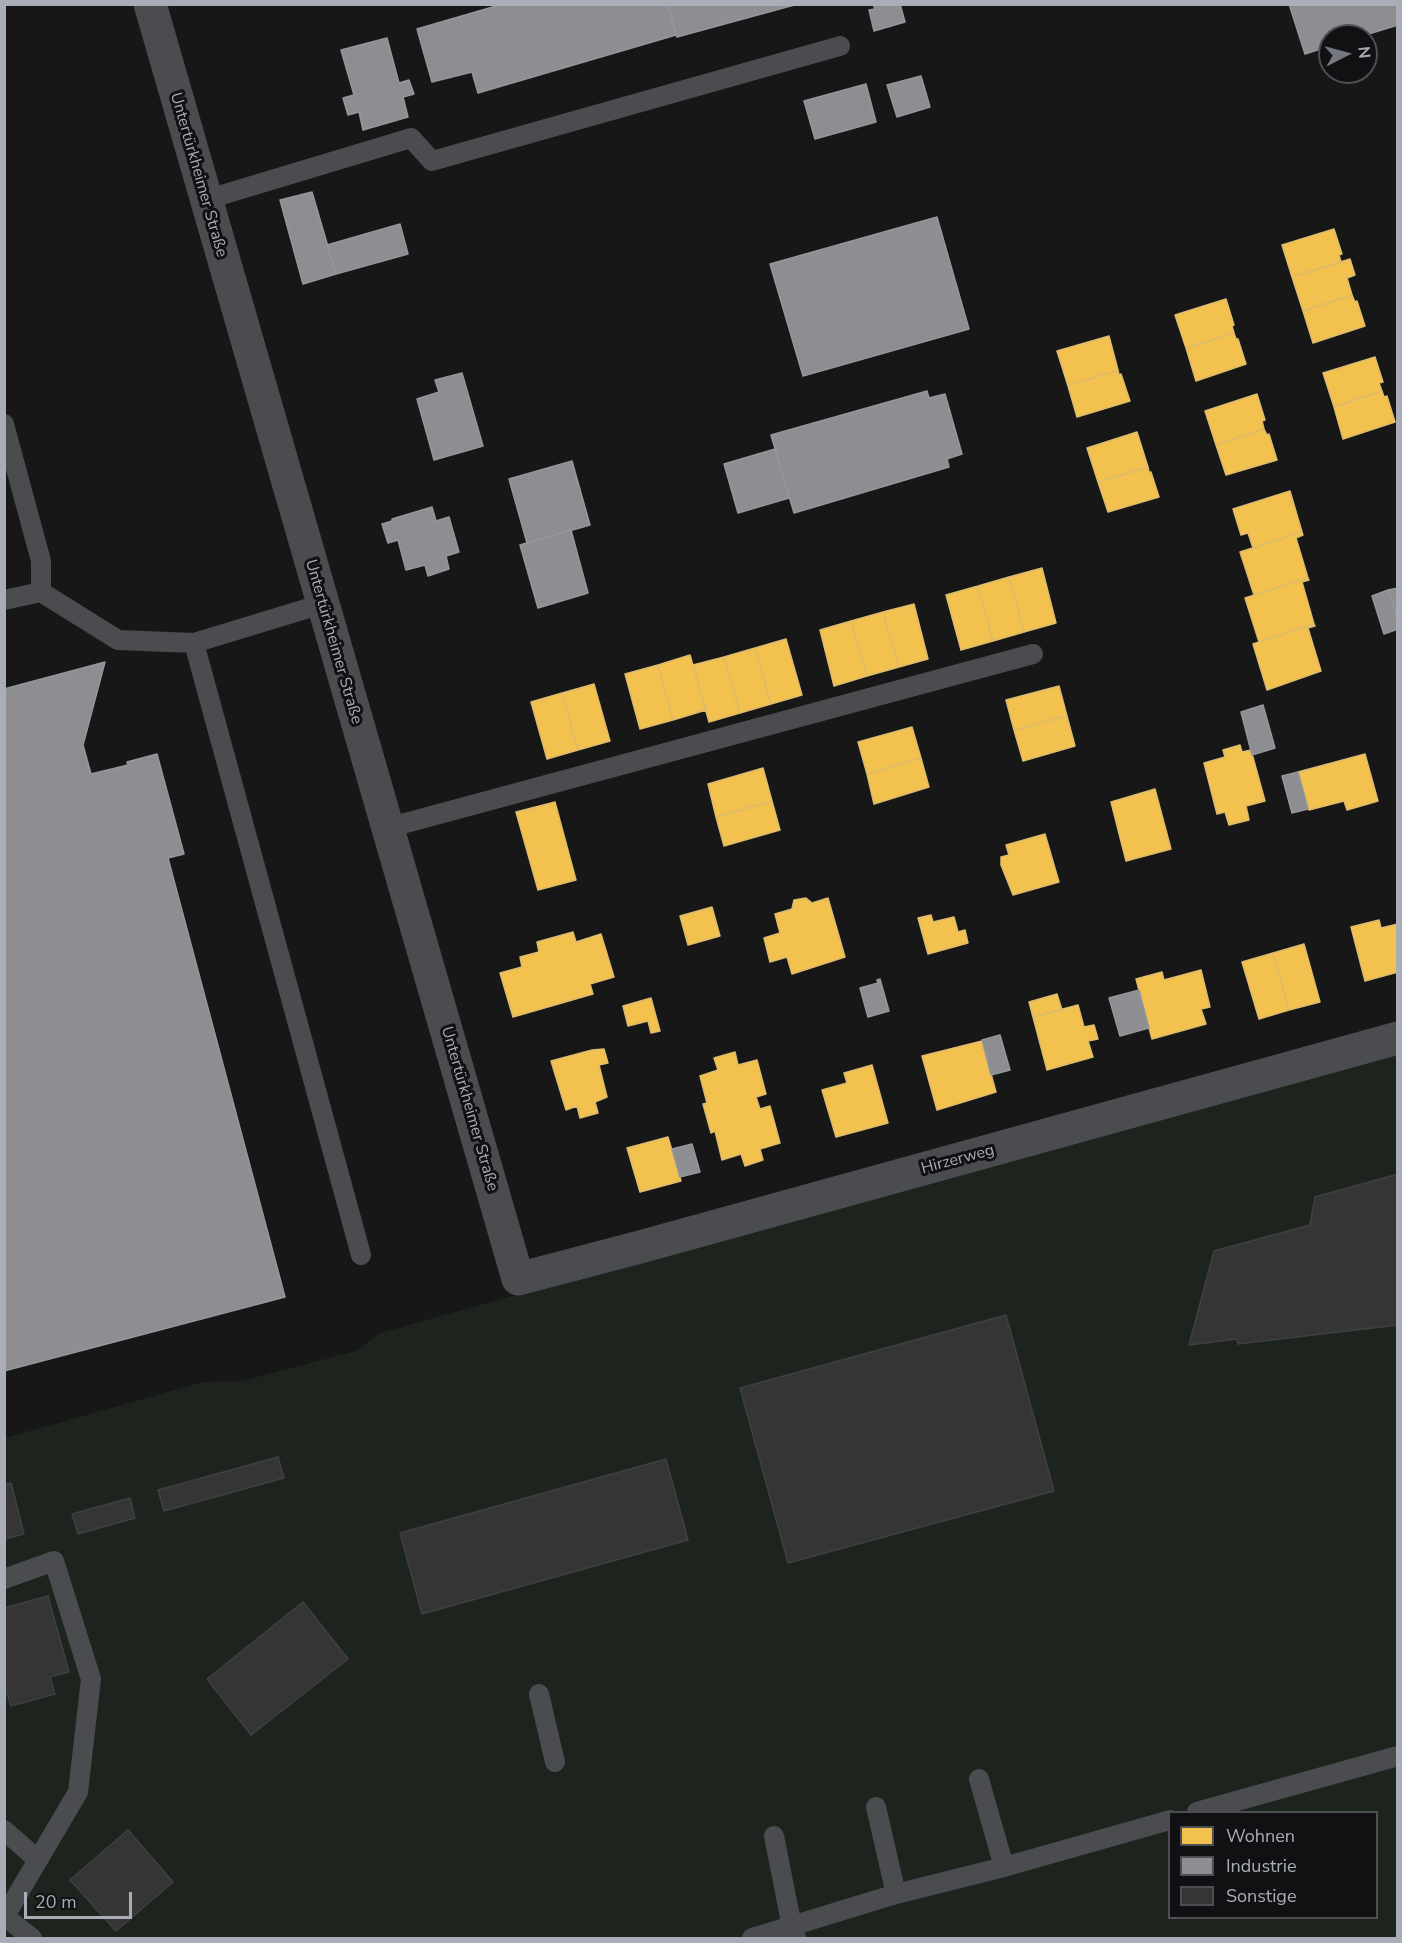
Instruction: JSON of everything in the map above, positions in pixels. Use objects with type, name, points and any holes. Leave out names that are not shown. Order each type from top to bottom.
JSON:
[{"type":"street","name":"Untertürkheimer Straße","points":[[150,4],[518,1279]]},
{"type":"street","name":"Hirzerweg","points":[[518,1279],[1398,1038]]},
{"type":"lane","points":[[205,200],[411,138],[432,161],[840,46]]},
{"type":"lane","points":[[4,424],[41,561],[41,592]]},
{"type":"lane","points":[[4,600],[41,592],[118,640],[194,644],[322,604]]},
{"type":"lane","points":[[194,644],[361,1255]]},
{"type":"lane","points":[[387,828],[1033,654]]},
{"type":"lane","points":[[4,1579],[54,1561],[92,1679],[78,1792],[5,1916],[32,1938]]},
{"type":"lane","points":[[539,1694],[555,1762]]},
{"type":"lane","points":[[1201,1811],[1398,1756]]},
{"type":"lane","points":[[979,1779],[1004,1867]]},
{"type":"lane","points":[[876,1808],[896,1894]]},
{"type":"lane","points":[[752,1938],[794,1933],[896,1894],[1004,1867],[1168,1821]]},
{"type":"lane","points":[[4,1830],[38,1860]]},
{"type":"lane","points":[[774,1836],[794,1933]]},
{"type":"shaded area","points":[[1397,1053],[1397,1938],[5,1938],[5,1438],[203,1382],[242,1381],[356,1351],[380,1333],[1135,1122]]},
{"type":"building: Wohnen","points":[[1334,229],[1342,254],[1339,255],[1341,262],[1292,277],[1282,245]]},
{"type":"building: Wohnen","points":[[1350,259],[1355,275],[1347,278],[1352,295],[1303,311],[1292,277]]},
{"type":"building: Wohnen","points":[[1352,295],[1355,302],[1357,301],[1365,326],[1313,343],[1303,311]]},
{"type":"building: Wohnen","points":[[1226,299],[1234,325],[1232,326],[1234,333],[1186,348],[1175,315]]},
{"type":"building: Wohnen","points":[[1234,333],[1246,364],[1196,381],[1186,348]]},
{"type":"building: Wohnen","points":[[1109,336],[1118,370],[1068,386],[1057,351]]},
{"type":"building: Wohnen","points":[[1375,357],[1383,382],[1379,383],[1382,391],[1334,407],[1323,373]]},
{"type":"building: Wohnen","points":[[1118,370],[1130,401],[1077,417],[1068,386]]},
{"type":"building: Wohnen","points":[[1382,391],[1384,397],[1387,396],[1395,422],[1343,439],[1334,407]]},
{"type":"building: Wohnen","points":[[1257,394],[1265,420],[1262,421],[1264,429],[1216,445],[1205,411]]},
{"type":"building: Wohnen","points":[[1264,429],[1267,435],[1269,434],[1277,460],[1226,475],[1216,445]]},
{"type":"building: Wohnen","points":[[1137,432],[1148,467],[1098,482],[1087,448]]},
{"type":"building: Wohnen","points":[[1148,467],[1159,497],[1108,512],[1098,482]]},
{"type":"building: Wohnen","points":[[1290,491],[1302,532],[1253,548],[1248,533],[1241,535],[1233,509]]},
{"type":"building: Wohnen","points":[[1302,532],[1303,535],[1296,538],[1308,578],[1254,595],[1240,552]]},
{"type":"building: Wohnen","points":[[1042,568],[1056,623],[1024,632],[1009,577]]},
{"type":"building: Wohnen","points":[[1009,577],[1024,632],[993,641],[978,586]]},
{"type":"building: Wohnen","points":[[1308,578],[1309,580],[1302,582],[1314,624],[1259,642],[1245,598]]},
{"type":"building: Wohnen","points":[[978,586],[993,641],[961,650],[946,595]]},
{"type":"building: Wohnen","points":[[914,604],[928,659],[899,667],[883,612]]},
{"type":"building: Wohnen","points":[[883,612],[899,667],[867,676],[851,621]]},
{"type":"building: Wohnen","points":[[851,621],[867,676],[834,686],[820,630]]},
{"type":"building: Wohnen","points":[[1314,624],[1315,626],[1308,628],[1321,671],[1267,690],[1253,644]]},
{"type":"building: Wohnen","points":[[786,639],[802,695],[771,704],[755,648]]},
{"type":"building: Wohnen","points":[[755,648],[771,704],[740,713],[724,657]]},
{"type":"building: Wohnen","points":[[690,655],[706,710],[673,720],[658,665]]},
{"type":"building: Wohnen","points":[[724,657],[740,713],[709,722],[693,665]]},
{"type":"building: Wohnen","points":[[658,665],[673,720],[640,729],[625,674]]},
{"type":"building: Wohnen","points":[[594,684],[610,741],[578,750],[562,693]]},
{"type":"building: Wohnen","points":[[1059,686],[1067,716],[1014,730],[1006,700]]},
{"type":"building: Wohnen","points":[[562,693],[578,750],[547,759],[531,702]]},
{"type":"building: Wohnen","points":[[1067,716],[1075,746],[1023,761],[1014,730]]},
{"type":"building: Wohnen","points":[[912,727],[921,758],[867,774],[858,742]]},
{"type":"building: Wohnen","points":[[1240,745],[1242,752],[1251,750],[1265,801],[1246,806],[1249,820],[1229,825],[1225,812],[1217,814],[1204,763],[1225,757],[1223,750]]},
{"type":"building: Wohnen","points":[[1365,754],[1378,801],[1347,810],[1344,801],[1309,810],[1298,772]]},
{"type":"building: Wohnen","points":[[921,758],[929,787],[874,804],[867,774]]},
{"type":"building: Wohnen","points":[[763,768],[772,801],[716,817],[708,784]]},
{"type":"building: Wohnen","points":[[1155,789],[1171,849],[1126,861],[1111,802]]},
{"type":"building: Wohnen","points":[[772,801],[780,830],[724,846],[716,817]]},
{"type":"building: Wohnen","points":[[555,802],[576,880],[538,890],[516,812]]},
{"type":"building: Wohnen","points":[[1045,834],[1059,882],[1013,895],[1001,865],[1001,857],[1009,855],[1006,845]]},
{"type":"building: Wohnen","points":[[806,898],[812,903],[828,898],[845,957],[792,974],[787,957],[770,962],[764,938],[780,933],[775,914],[792,909],[794,900]]},
{"type":"building: Wohnen","points":[[712,907],[720,936],[688,945],[680,916]]},
{"type":"building: Wohnen","points":[[931,915],[933,922],[954,917],[958,932],[965,930],[968,943],[928,954],[918,918]]},
{"type":"building: Wohnen","points":[[1379,920],[1381,928],[1398,924],[1398,972],[1365,981],[1351,927]]},
{"type":"building: Wohnen","points":[[573,932],[576,942],[601,934],[614,977],[590,984],[593,994],[513,1017],[500,973],[522,967],[520,957],[539,952],[537,942]]},
{"type":"building: Wohnen","points":[[1304,944],[1320,1002],[1289,1010],[1273,953]]},
{"type":"building: Wohnen","points":[[1273,953],[1289,1010],[1259,1019],[1242,962]]},
{"type":"building: Wohnen","points":[[1201,970],[1210,1007],[1201,1009],[1206,1024],[1152,1039],[1136,979],[1162,972],[1164,980]]},
{"type":"building: Wohnen","points":[[1057,994],[1062,1010],[1033,1017],[1029,1002]]},
{"type":"building: Wohnen","points":[[651,998],[660,1031],[651,1033],[648,1021],[628,1026],[623,1006]]},
{"type":"building: Wohnen","points":[[1078,1005],[1084,1027],[1094,1025],[1098,1039],[1088,1041],[1093,1057],[1047,1070],[1033,1017]]},
{"type":"building: Wohnen","points":[[982,1041],[996,1092],[937,1110],[922,1056]]},
{"type":"building: Wohnen","points":[[604,1049],[608,1063],[599,1065],[607,1097],[595,1102],[598,1113],[580,1118],[577,1106],[566,1110],[551,1061]]},
{"type":"building: Wohnen","points":[[735,1052],[738,1065],[757,1060],[766,1094],[756,1097],[760,1109],[770,1106],[780,1143],[760,1149],[763,1160],[745,1166],[741,1154],[722,1160],[715,1131],[711,1133],[703,1104],[707,1103],[700,1076],[718,1070],[714,1058]]},
{"type":"building: Wohnen","points":[[872,1065],[888,1123],[836,1137],[822,1090],[847,1083],[844,1073]]},
{"type":"building: Wohnen","points":[[668,1137],[681,1181],[640,1192],[627,1148]]},
{"type":"building: Industrie","points":[[503,4],[668,4],[676,35],[478,93],[472,72],[432,82],[417,29]]},
{"type":"building: Industrie","points":[[668,4],[798,4],[677,37]]},
{"type":"building: Industrie","points":[[873,4],[900,4],[905,22],[874,31],[869,10],[875,9]]},
{"type":"building: Industrie","points":[[1289,4],[1398,4],[1398,25],[1378,31],[1378,24],[1318,24],[1318,50],[1305,54]]},
{"type":"building: Industrie","points":[[387,38],[399,83],[409,80],[414,94],[403,97],[408,117],[363,130],[359,112],[348,115],[343,98],[354,95],[341,50]]},
{"type":"building: Industrie","points":[[921,76],[930,107],[897,117],[887,85]]},
{"type":"building: Industrie","points":[[866,84],[876,122],[815,139],[804,101]]},
{"type":"building: Industrie","points":[[312,192],[336,274],[303,284],[280,200]]},
{"type":"building: Industrie","points":[[937,217],[969,329],[803,376],[770,264]]},
{"type":"building: Industrie","points":[[400,224],[408,254],[336,274],[327,245]]},
{"type":"building: Industrie","points":[[462,373],[483,446],[434,460],[417,399],[439,392],[435,380]]},
{"type":"building: Industrie","points":[[927,391],[929,398],[945,394],[962,454],[947,459],[949,467],[794,513],[771,435]]},
{"type":"building: Industrie","points":[[775,449],[789,498],[738,513],[724,464]]},
{"type":"building: Industrie","points":[[572,461],[590,525],[527,543],[509,479]]},
{"type":"building: Industrie","points":[[432,507],[436,521],[449,517],[459,552],[446,556],[449,569],[428,576],[425,565],[406,570],[398,540],[388,543],[382,524]]},
{"type":"building: Industrie","points":[[571,530],[588,593],[538,608],[520,545]]},
{"type":"building: Industrie","points":[[1398,588],[1398,620],[1388,590]]},
{"type":"building: Industrie","points":[[1388,590],[1398,620],[1398,629],[1384,634],[1372,596]]},
{"type":"building: Industrie","points":[[105,662],[83,745],[91,774],[128,765],[127,762],[157,754],[184,854],[168,858],[285,1297],[4,1371],[4,689]]},
{"type":"building: Industrie","points":[[1263,705],[1275,748],[1252,755],[1241,712]]},
{"type":"building: Industrie","points":[[1298,772],[1308,809],[1292,813],[1282,776]]},
{"type":"building: Industrie","points":[[880,979],[889,1011],[868,1017],[860,988],[878,983],[877,980]]},
{"type":"building: Industrie","points":[[1139,990],[1149,1028],[1120,1036],[1109,998]]},
{"type":"building: Industrie","points":[[1000,1035],[1010,1070],[991,1075],[982,1040]]},
{"type":"building: Industrie","points":[[692,1144],[700,1172],[680,1177],[672,1149]]},
{"type":"building: Sonstige","points":[[1398,1174],[1398,1325],[1238,1344],[1237,1339],[1189,1345],[1214,1251],[1310,1225],[1315,1197]]},
{"type":"building: Sonstige","points":[[1006,1315],[1054,1491],[788,1563],[740,1388]]},
{"type":"building: Sonstige","points":[[278,1457],[284,1478],[164,1511],[158,1490]]},
{"type":"building: Sonstige","points":[[666,1459],[688,1540],[422,1614],[400,1533]]},
{"type":"building: Sonstige","points":[[11,1483],[24,1534],[4,1539],[4,1485]]},
{"type":"building: Sonstige","points":[[130,1498],[135,1518],[78,1534],[72,1514]]},
{"type":"building: Sonstige","points":[[48,1596],[69,1672],[50,1677],[55,1694],[11,1706],[7,1693],[4,1693],[4,1608]]},
{"type":"building: Sonstige","points":[[303,1602],[348,1659],[251,1735],[207,1679]]},
{"type":"building: Sonstige","points":[[128,1830],[173,1882],[116,1931],[70,1880]]}]
